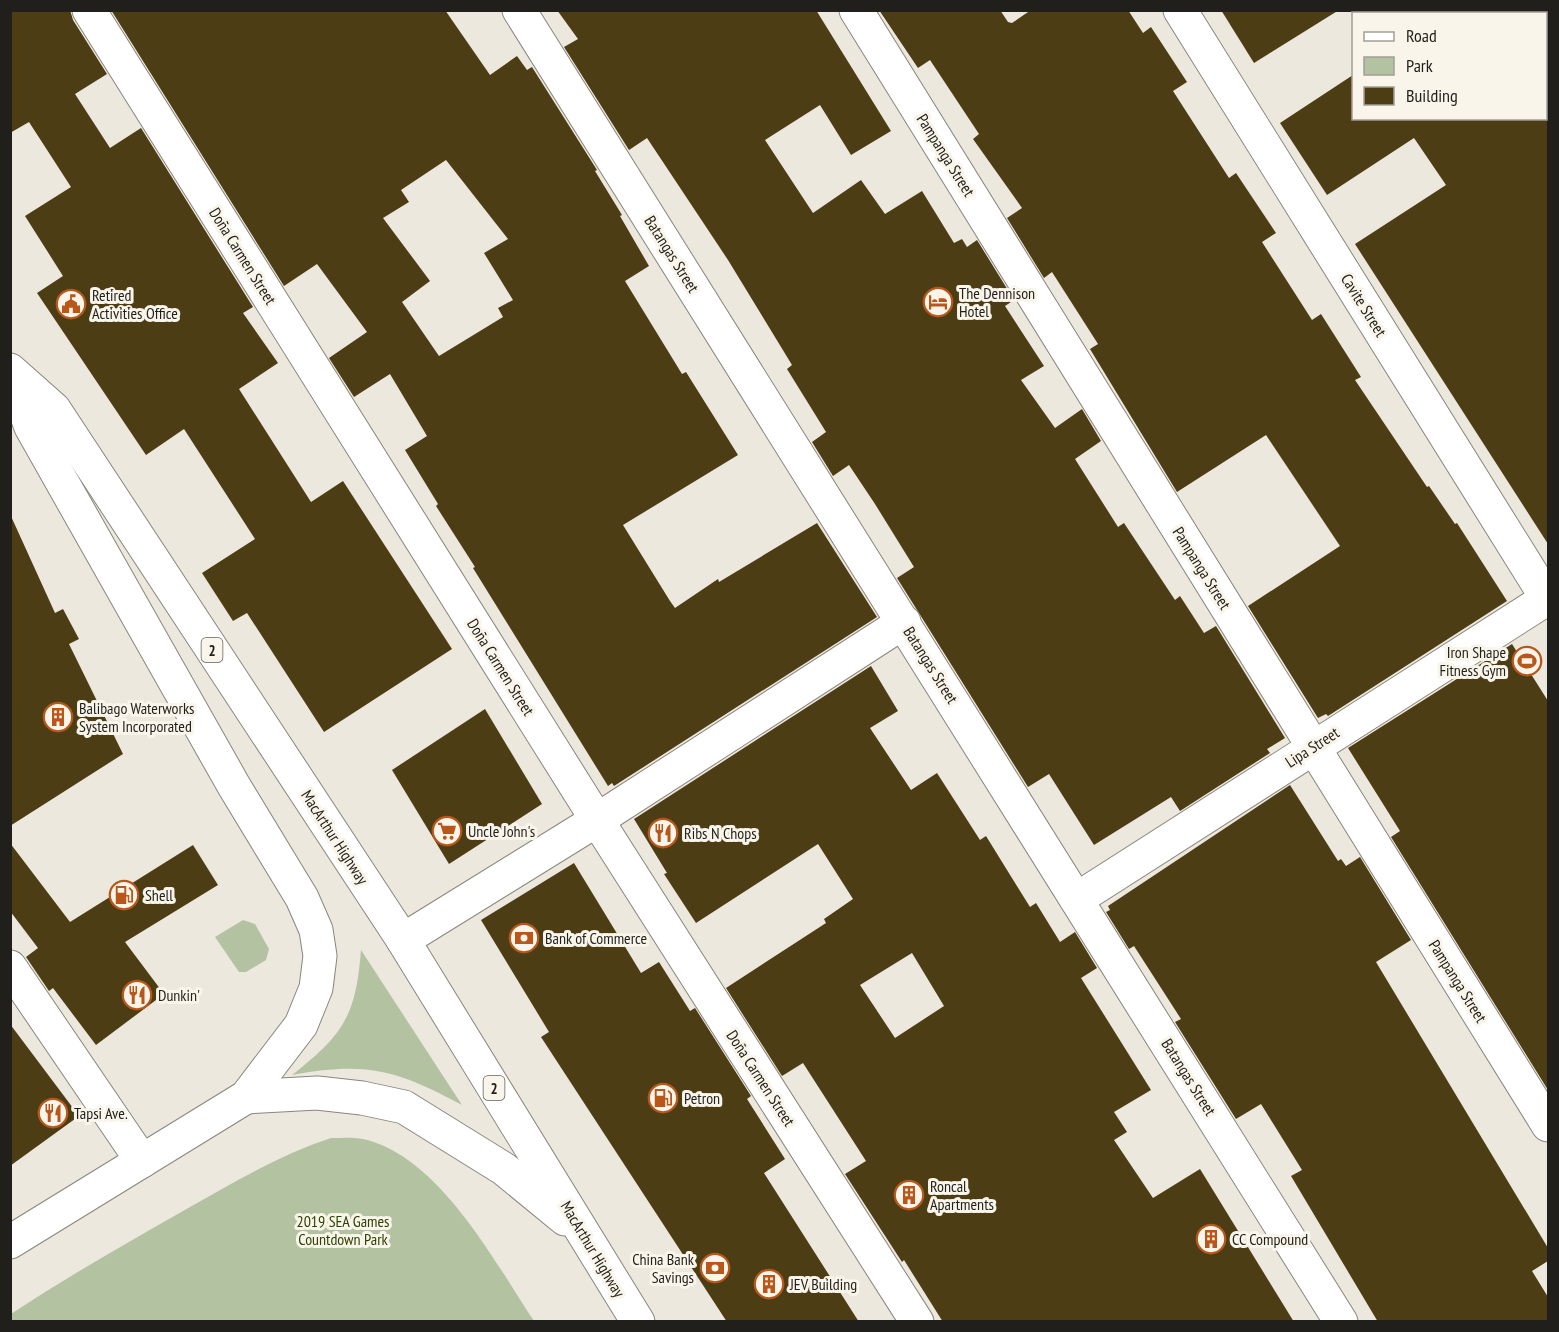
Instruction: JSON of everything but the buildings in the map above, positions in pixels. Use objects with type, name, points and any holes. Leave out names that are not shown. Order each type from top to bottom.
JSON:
[{"type":"main road","name":"Doña Carmen Street","points":[[89,10],[597,820],[917,1322]]},
{"type":"main road","name":"Batangas Street","points":[[519,10],[1341,1322]]},
{"type":"main road","name":"Pampanga Street","points":[[856,10],[1548,1125]]},
{"type":"main road","name":"Cavite Street","points":[[1180,10],[1548,599]]},
{"type":"main road","name":"MacArthur Highway","points":[[10,371],[54,409],[403,940],[638,1322]]},
{"type":"main road","name":"MacArthur Highway","points":[[10,371],[31,427],[234,786],[302,898],[316,930],[320,956],[316,988],[301,1025],[246,1097],[10,1242]]},
{"type":"main road","name":"Lipa Street","points":[[1077,898],[1312,746],[1548,599]]},
{"type":"main road","points":[[403,940],[597,820],[904,622]]},
{"type":"main road","points":[[10,967],[142,1161]]},
{"type":"main road","points":[[246,1097],[317,1093],[362,1098],[404,1107],[504,1169],[585,1235]]},
{"type":"main road","points":[[615,1285],[625,1322]]},
{"type":"green space","points":[[243,920],[255,924],[269,949],[266,960],[246,972],[239,972],[215,937]]},
{"type":"green space","points":[[361,950],[462,1105],[399,1076],[380,1072],[341,1069],[292,1075],[324,1048],[344,1022],[355,992]]},
{"type":"green space","name":"2019 SEA Games Countdown Park","points":[[331,1138],[363,1139],[391,1149],[416,1166],[440,1188],[462,1214],[534,1321],[11,1321],[11,1314],[161,1223],[274,1161]]},
{"type":"place","name":"The Dennison Hotel","points":[[938,302]]},
{"type":"place","name":"Retired Activities Office","points":[[71,304]]},
{"type":"place","name":"Iron Shape Fitness Gym","points":[[1527,661]]},
{"type":"place","name":"Balibago Waterworks System Incorporated","points":[[58,717]]},
{"type":"place","name":"Uncle John's","points":[[447,831]]},
{"type":"place","name":"Ribs N Chops","points":[[663,833]]},
{"type":"place","name":"Shell","points":[[124,895]]},
{"type":"place","name":"Bank of Commerce","points":[[524,938]]},
{"type":"place","name":"Dunkin'","points":[[137,995]]},
{"type":"place","name":"Petron","points":[[663,1098]]},
{"type":"place","name":"Tapsi Ave.","points":[[53,1113]]},
{"type":"place","name":"Roncal Apartments","points":[[909,1195]]},
{"type":"place","name":"CC Compound","points":[[1211,1239]]},
{"type":"place","name":"China Bank Savings","points":[[715,1268]]},
{"type":"place","name":"JEV Building","points":[[769,1284]]}]
